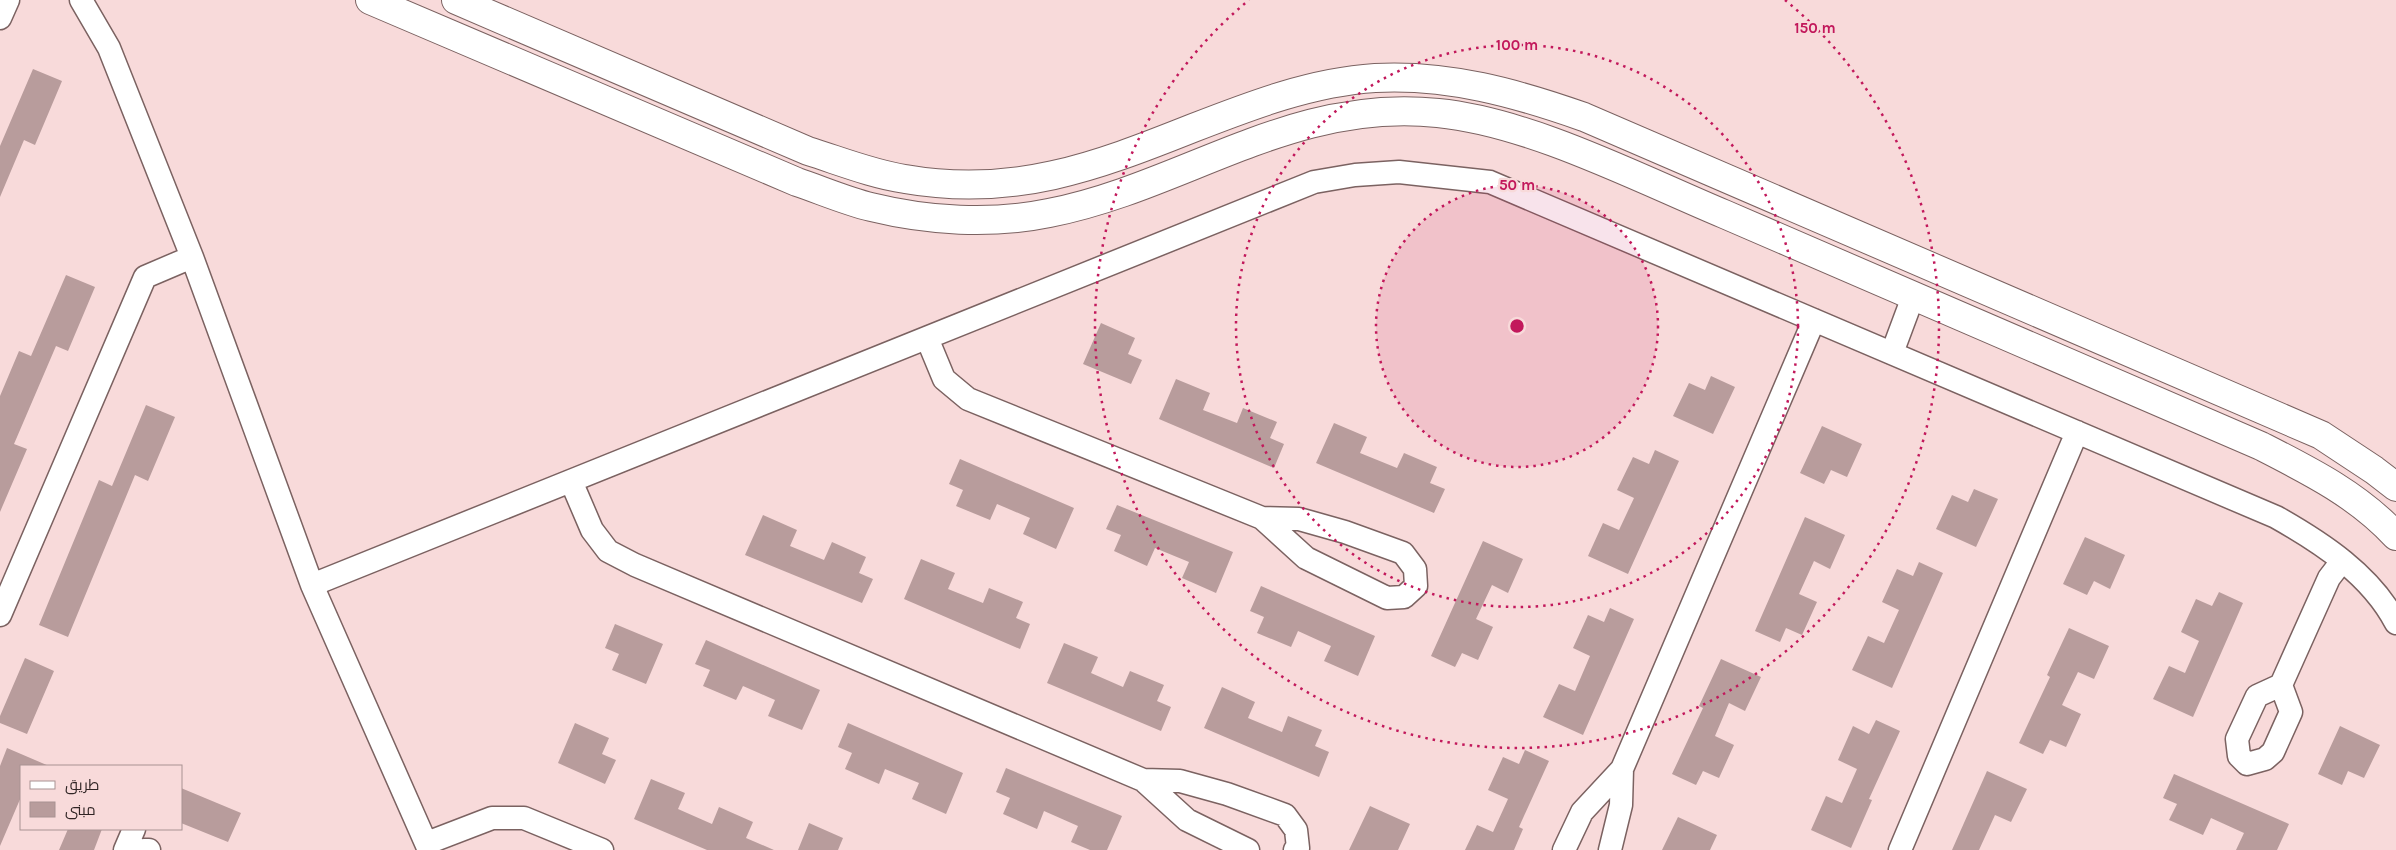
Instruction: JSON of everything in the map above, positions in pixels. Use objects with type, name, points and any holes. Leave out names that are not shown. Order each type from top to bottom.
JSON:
[{"type":"main road","points":[[370,0],[797,182],[868,207],[914,216],[987,220],[1051,213],[1116,194],[1283,130],[1321,120],[1378,112],[1438,112],[1502,126],[1568,149],[1914,294],[2261,446],[2310,471],[2351,496],[2396,536]]},
{"type":"main road","points":[[456,0],[808,150],[863,169],[905,179],[968,186],[1012,184],[1049,178],[1116,158],[1267,100],[1310,88],[1375,78],[1442,80],[1521,95],[1584,117],[2322,436],[2374,470],[2396,487]]},
{"type":"main road","points":[[1653,185],[1667,154]]},
{"type":"main road","points":[[2171,406],[2184,376]]},
{"type":"street","points":[[0,18],[8,0]]},
{"type":"street","points":[[81,0],[108,48],[192,257],[312,585],[428,846],[492,818],[524,818],[602,850]]},
{"type":"street","points":[[312,585],[1314,182],[1355,175],[1399,172],[1490,182],[2276,517],[2307,534],[2342,561],[2363,580],[2396,623]]},
{"type":"street","points":[[0,615],[145,277],[192,257]]},
{"type":"street","points":[[1892,353],[1914,294]]},
{"type":"street","points":[[1564,850],[1582,812],[1622,769],[1814,320]]},
{"type":"street","points":[[927,338],[944,379],[968,399],[1262,518],[1306,558],[1387,598],[1404,597],[1416,586],[1415,569],[1403,553],[1345,532],[1299,519],[1262,518]]},
{"type":"street","points":[[1900,850],[2077,432]]},
{"type":"street","points":[[571,481],[592,530],[608,551],[635,566],[1144,780],[1187,820],[1248,850]]},
{"type":"street","points":[[2280,685],[2329,578],[2342,561]]},
{"type":"street","points":[[1610,850],[1620,805],[1622,769]]},
{"type":"street","points":[[1144,780],[1180,781],[1227,794],[1285,815],[1296,830],[1298,848],[1295,850]]},
{"type":"street","points":[[125,850],[134,830]]},
{"type":"street","points":[[144,850],[149,850]]},
{"type":"building","points":[[33,69],[62,81],[35,145],[24,140],[0,197],[0,146]]},
{"type":"building","points":[[66,275],[95,287],[68,351],[56,346],[14,444],[27,449],[0,512],[0,396],[19,351],[31,356]]},
{"type":"building","points":[[1101,323],[1135,338],[1128,354],[1142,360],[1131,384],[1083,364]]},
{"type":"building","points":[[1711,376],[1735,387],[1713,434],[1673,416],[1689,383],[1705,390]]},
{"type":"building","points":[[1176,379],[1210,393],[1203,410],[1237,423],[1243,408],[1277,422],[1270,438],[1284,444],[1274,468],[1159,419]]},
{"type":"building","points":[[146,405],[175,417],[148,481],[135,475],[68,637],[39,625],[99,480],[112,486]]},
{"type":"building","points":[[1334,423],[1367,437],[1360,453],[1397,468],[1404,453],[1437,467],[1430,483],[1445,489],[1434,513],[1316,463]]},
{"type":"building","points":[[1822,426],[1862,444],[1847,477],[1831,470],[1824,484],[1800,473]]},
{"type":"building","points":[[1655,450],[1679,461],[1628,574],[1588,556],[1603,523],[1619,530],[1634,498],[1617,490],[1633,457],[1649,464]]},
{"type":"building","points":[[960,459],[1074,508],[1056,549],[1023,534],[1030,518],[997,504],[990,520],[956,506],[963,490],[949,484]]},
{"type":"building","points":[[1974,489],[1998,499],[1976,547],[1936,529],[1952,495],[1968,502]]},
{"type":"building","points":[[1117,505],[1233,552],[1216,593],[1182,578],[1189,562],[1155,548],[1147,566],[1114,551],[1121,535],[1106,529]]},
{"type":"building","points":[[763,515],[797,530],[790,546],[824,560],[832,542],[866,557],[859,573],[873,579],[862,603],[745,555]]},
{"type":"building","points":[[1805,517],[1845,535],[1830,569],[1814,561],[1799,594],[1817,602],[1802,635],[1786,628],[1780,642],[1755,631]]},
{"type":"building","points":[[2085,537],[2125,555],[2110,589],[2094,581],[2087,595],[2063,584]]},
{"type":"building","points":[[1483,541],[1523,559],[1508,593],[1492,585],[1476,619],[1493,627],[1478,660],[1462,653],[1455,667],[1431,656]]},
{"type":"building","points":[[921,559],[955,573],[948,589],[983,603],[989,588],[1023,602],[1016,618],[1030,624],[1020,649],[904,599]]},
{"type":"building","points":[[1919,562],[1943,573],[1892,688],[1852,670],[1868,636],[1884,643],[1899,610],[1882,602],[1897,569],[1913,576]]},
{"type":"building","points":[[1261,586],[1375,636],[1358,676],[1324,661],[1331,646],[1298,631],[1291,647],[1257,633],[1264,617],[1250,611]]},
{"type":"building","points":[[2219,592],[2243,603],[2193,717],[2153,699],[2169,666],[2185,673],[2199,641],[2181,632],[2196,599],[2212,606]]},
{"type":"building","points":[[1610,608],[1634,619],[1583,735],[1543,717],[1559,684],[1575,691],[1590,656],[1573,648],[1588,615],[1604,622]]},
{"type":"building","points":[[615,624],[663,644],[646,684],[612,670],[619,654],[605,648]]},
{"type":"building","points":[[2069,628],[2109,646],[2094,679],[2078,672],[2062,705],[2081,714],[2066,747],[2050,740],[2043,754],[2019,743],[2050,677],[2047,675]]},
{"type":"building","points":[[706,640],[820,690],[802,730],[768,716],[775,700],[743,686],[736,700],[703,686],[710,670],[695,664]]},
{"type":"building","points":[[1064,643],[1098,657],[1091,673],[1123,687],[1130,671],[1164,685],[1157,701],[1171,707],[1161,731],[1047,683]]},
{"type":"building","points":[[25,658],[54,671],[27,734],[0,723],[0,716]]},
{"type":"building","points":[[1721,659],[1761,677],[1745,711],[1729,703],[1715,736],[1734,745],[1719,778],[1703,771],[1696,785],[1672,774],[1703,708],[1699,706]]},
{"type":"building","points":[[1222,687],[1255,702],[1248,718],[1282,732],[1288,716],[1322,730],[1315,746],[1329,752],[1319,777],[1204,728]]},
{"type":"building","points":[[1876,720],[1900,731],[1869,799],[1872,800],[1851,848],[1811,830],[1826,796],[1842,803],[1857,769],[1838,760],[1853,726],[1869,734]]},
{"type":"building","points":[[575,723],[609,738],[602,754],[616,760],[605,784],[558,763]]},
{"type":"building","points":[[848,723],[963,773],[946,814],[912,799],[919,783],[885,769],[879,784],[845,769],[852,753],[838,747]]},
{"type":"building","points":[[2340,726],[2380,745],[2364,778],[2348,771],[2342,785],[2318,774]]},
{"type":"building","points":[[7,748],[47,765],[20,765],[20,799],[0,846],[0,766]]},
{"type":"building","points":[[1525,750],[1549,761],[1519,827],[1523,829],[1514,850],[1465,850],[1477,825],[1493,832],[1508,799],[1488,790],[1503,757],[1519,764]]},
{"type":"building","points":[[1006,768],[1122,816],[1107,850],[1090,850],[1071,842],[1078,826],[1044,811],[1037,829],[1003,814],[1010,798],[996,792]]},
{"type":"building","points":[[1987,771],[2027,789],[2011,822],[1995,815],[1979,850],[1952,850]]},
{"type":"building","points":[[2174,774],[2289,824],[2277,850],[2236,850],[2244,833],[2211,818],[2203,835],[2169,820],[2177,804],[2163,798]]},
{"type":"building","points":[[651,779],[685,793],[678,809],[712,824],[719,807],[753,822],[746,838],[774,850],[707,850],[634,819]]},
{"type":"building","points":[[182,788],[241,813],[228,842],[182,823]]},
{"type":"building","points":[[1370,806],[1410,824],[1398,850],[1349,850]]},
{"type":"building","points":[[1678,817],[1717,835],[1710,850],[1662,850]]},
{"type":"building","points":[[809,823],[843,838],[838,850],[798,850]]},
{"type":"building","points":[[68,830],[102,830],[94,850],[59,850]]}]
